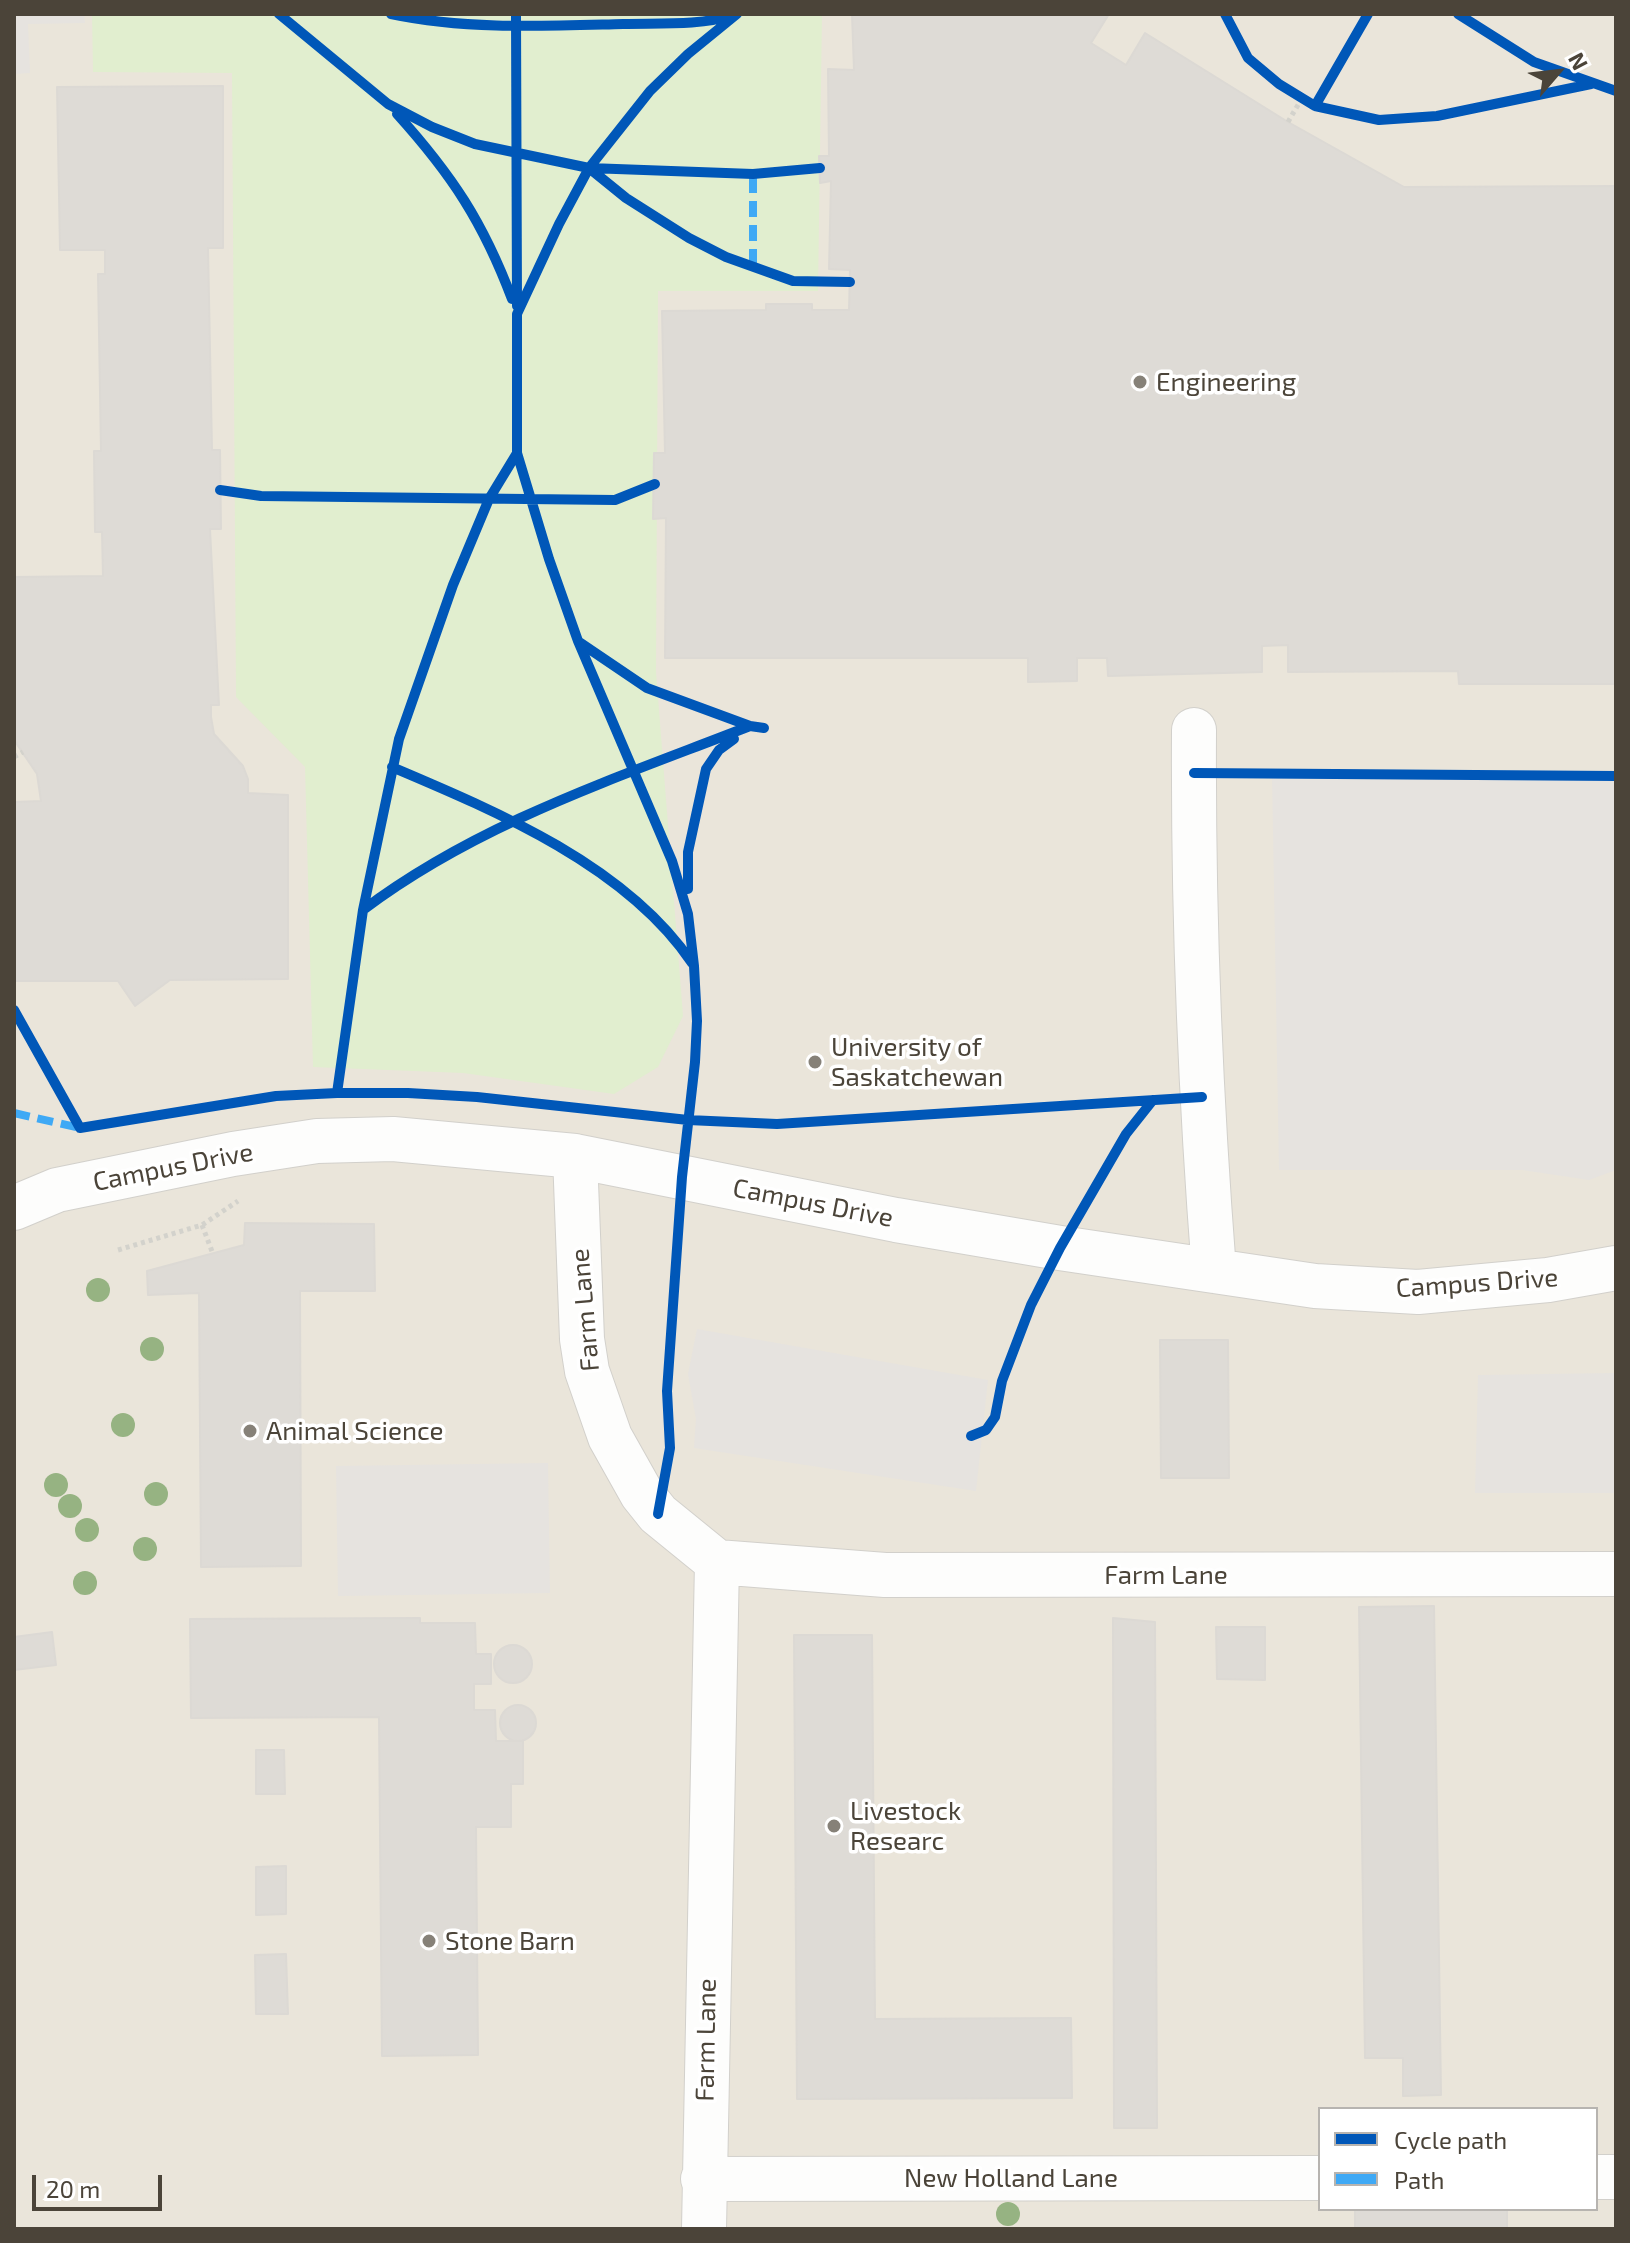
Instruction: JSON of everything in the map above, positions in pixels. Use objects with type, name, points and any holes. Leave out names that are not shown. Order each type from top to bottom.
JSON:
[{"type":"street","points":[[1194,730],[1202,1097],[1214,1271]]},
{"type":"street","name":"Campus Drive","points":[[14,1208],[57,1190],[138,1172],[317,1141],[393,1139],[575,1156],[896,1220],[1315,1286],[1418,1292],[1548,1280],[1616,1268]]},
{"type":"street","name":"Farm Lane","points":[[575,1156],[582,1339],[587,1371],[610,1437],[642,1494],[658,1514],[717,1562],[885,1575],[1616,1574]]},
{"type":"street","name":"Farm Lane","points":[[704,2229],[717,1562]]},
{"type":"street","name":"New Holland Lane","points":[[703,2179],[1318,2178]]},
{"type":"path","points":[[1288,122],[1302,98]]},
{"type":"path","points":[[14,757],[23,752]]},
{"type":"path","points":[[118,1250],[202,1225],[240,1199]]},
{"type":"path","points":[[202,1225],[213,1254]]},
{"type":"shaded area","name":"University of Saskatchewan","points":[[14,14],[1616,14],[1616,2229],[14,2229]]},
{"type":"shaded area","points":[[14,14],[84,14],[85,23],[28,24],[30,73],[14,74]]},
{"type":"shaded area","points":[[1272,775],[1616,780],[1616,1170],[1589,1180],[1522,1170],[1279,1170]]},
{"type":"shaded area","points":[[697,1329],[988,1380],[976,1491],[694,1448],[696,1419],[688,1374]]},
{"type":"shaded area","points":[[1616,1373],[1616,1493],[1475,1493],[1478,1375]]},
{"type":"shaded area","points":[[548,1463],[550,1593],[338,1596],[336,1466]]},
{"type":"green space","points":[[92,14],[822,14],[818,291],[658,291],[656,672],[683,1016],[658,1067],[614,1094],[463,1073],[313,1067],[305,767],[236,697],[232,73],[93,72]]},
{"type":"building","name":"Engineering","points":[[852,14],[1109,14],[1091,43],[1126,65],[1145,33],[1288,122],[1404,187],[1616,186],[1616,684],[1459,684],[1458,671],[1288,672],[1288,645],[1262,646],[1262,672],[1108,676],[1107,658],[1077,658],[1077,681],[1028,682],[1028,658],[665,658],[666,518],[653,519],[654,453],[665,453],[662,311],[766,310],[766,304],[812,304],[812,310],[849,310],[850,270],[829,269],[831,181],[820,183],[819,156],[829,156],[828,69],[854,70]]},
{"type":"building","points":[[223,86],[223,248],[208,248],[212,450],[220,450],[221,529],[210,529],[219,705],[211,705],[211,717],[214,734],[243,766],[248,779],[248,793],[288,795],[288,979],[170,980],[135,1006],[118,981],[14,981],[14,802],[41,801],[37,774],[14,740],[14,577],[103,576],[102,532],[95,532],[94,451],[101,451],[98,274],[105,274],[105,250],[60,250],[57,87]]},
{"type":"building","name":"Animal Science","points":[[245,1223],[374,1224],[375,1291],[300,1291],[301,1566],[201,1567],[199,1293],[148,1295],[147,1271],[244,1245]]},
{"type":"building","points":[[1160,1340],[1228,1340],[1229,1478],[1161,1478]]},
{"type":"building","points":[[1434,1606],[1441,2095],[1403,2096],[1403,2058],[1365,2058],[1359,1607]]},
{"type":"building","name":"Stone Barn","points":[[420,1618],[420,1623],[475,1623],[476,1654],[491,1654],[491,1684],[474,1684],[474,1710],[495,1710],[496,1741],[523,1741],[523,1784],[511,1784],[511,1827],[476,1827],[478,2055],[382,2056],[379,1717],[191,1718],[190,1619]]},
{"type":"building","points":[[1113,1618],[1155,1622],[1157,2128],[1114,2128]]},
{"type":"building","points":[[1216,1627],[1265,1627],[1265,1680],[1217,1679]]},
{"type":"building","points":[[52,1632],[56,1665],[14,1670],[14,1637]]},
{"type":"building","name":"Livestock Researc","points":[[794,1635],[872,1635],[875,2019],[1071,2018],[1072,2098],[797,2099]]},
{"type":"building","points":[[513,1645],[527,1650],[532,1664],[527,1678],[513,1683],[499,1678],[494,1664],[499,1650]]},
{"type":"building","points":[[518,1705],[531,1710],[536,1723],[531,1736],[518,1741],[505,1736],[500,1723],[505,1710]]},
{"type":"building","points":[[256,1750],[284,1750],[285,1794],[256,1794]]},
{"type":"building","points":[[286,1866],[286,1914],[256,1915],[256,1867]]},
{"type":"building","points":[[286,1954],[288,2014],[256,2014],[255,1955]]},
{"type":"building","points":[[1355,2211],[1507,2211],[1507,2229],[1355,2229]]},
{"type":"marked path","points":[[753,174],[753,265]]},
{"type":"marked path","points":[[14,1113],[80,1128]]},
{"type":"cycle path","points":[[279,14],[388,104],[432,127],[475,144],[589,168],[753,174],[820,168]]},
{"type":"cycle path","points":[[391,14],[448,23],[536,26],[679,23],[733,15]]},
{"type":"cycle path","points":[[516,14],[517,306]]},
{"type":"cycle path","points":[[658,1514],[670,1448],[667,1391],[682,1177],[695,1062],[697,1021],[688,914],[672,861],[578,641],[517,453],[517,314],[589,168],[650,91],[688,54],[737,14]]},
{"type":"cycle path","points":[[1225,14],[1248,58],[1279,84],[1315,106],[1379,120],[1437,116],[1591,84]]},
{"type":"cycle path","points":[[1315,106],[1368,14]]},
{"type":"cycle path","points":[[1458,14],[1534,62],[1616,91]]},
{"type":"cycle path","points":[[397,114],[464,200],[490,246],[512,299]]},
{"type":"cycle path","points":[[589,168],[626,198],[689,238],[726,257],[793,281],[850,282]]},
{"type":"cycle path","points":[[337,1093],[363,910],[399,739],[453,585],[489,499],[517,453]]},
{"type":"cycle path","points":[[220,490],[261,496],[615,500],[655,484]]},
{"type":"cycle path","points":[[579,642],[647,688],[750,726]]},
{"type":"cycle path","points":[[363,910],[407,879],[501,827],[599,784],[750,726],[764,728]]},
{"type":"cycle path","points":[[688,889],[688,852],[706,769],[719,750],[734,739]]},
{"type":"cycle path","points":[[392,767],[515,823],[596,870],[665,929],[692,963]]},
{"type":"cycle path","points":[[1194,773],[1616,776]]},
{"type":"cycle path","points":[[14,1010],[80,1128],[276,1096],[337,1093],[477,1097],[688,1120],[777,1124],[1202,1097]]},
{"type":"cycle path","points":[[971,1436],[986,1430],[995,1417],[1002,1381],[1031,1305],[1126,1134],[1153,1100]]},
{"type":"place","name":"Engineering","points":[[1140,382]]},
{"type":"place","name":"University of Saskatchewan","points":[[815,1062]]},
{"type":"place","name":"Animal Science","points":[[250,1431]]},
{"type":"place","name":"Livestock Researc","points":[[834,1826]]},
{"type":"place","name":"Stone Barn","points":[[429,1941]]}]
